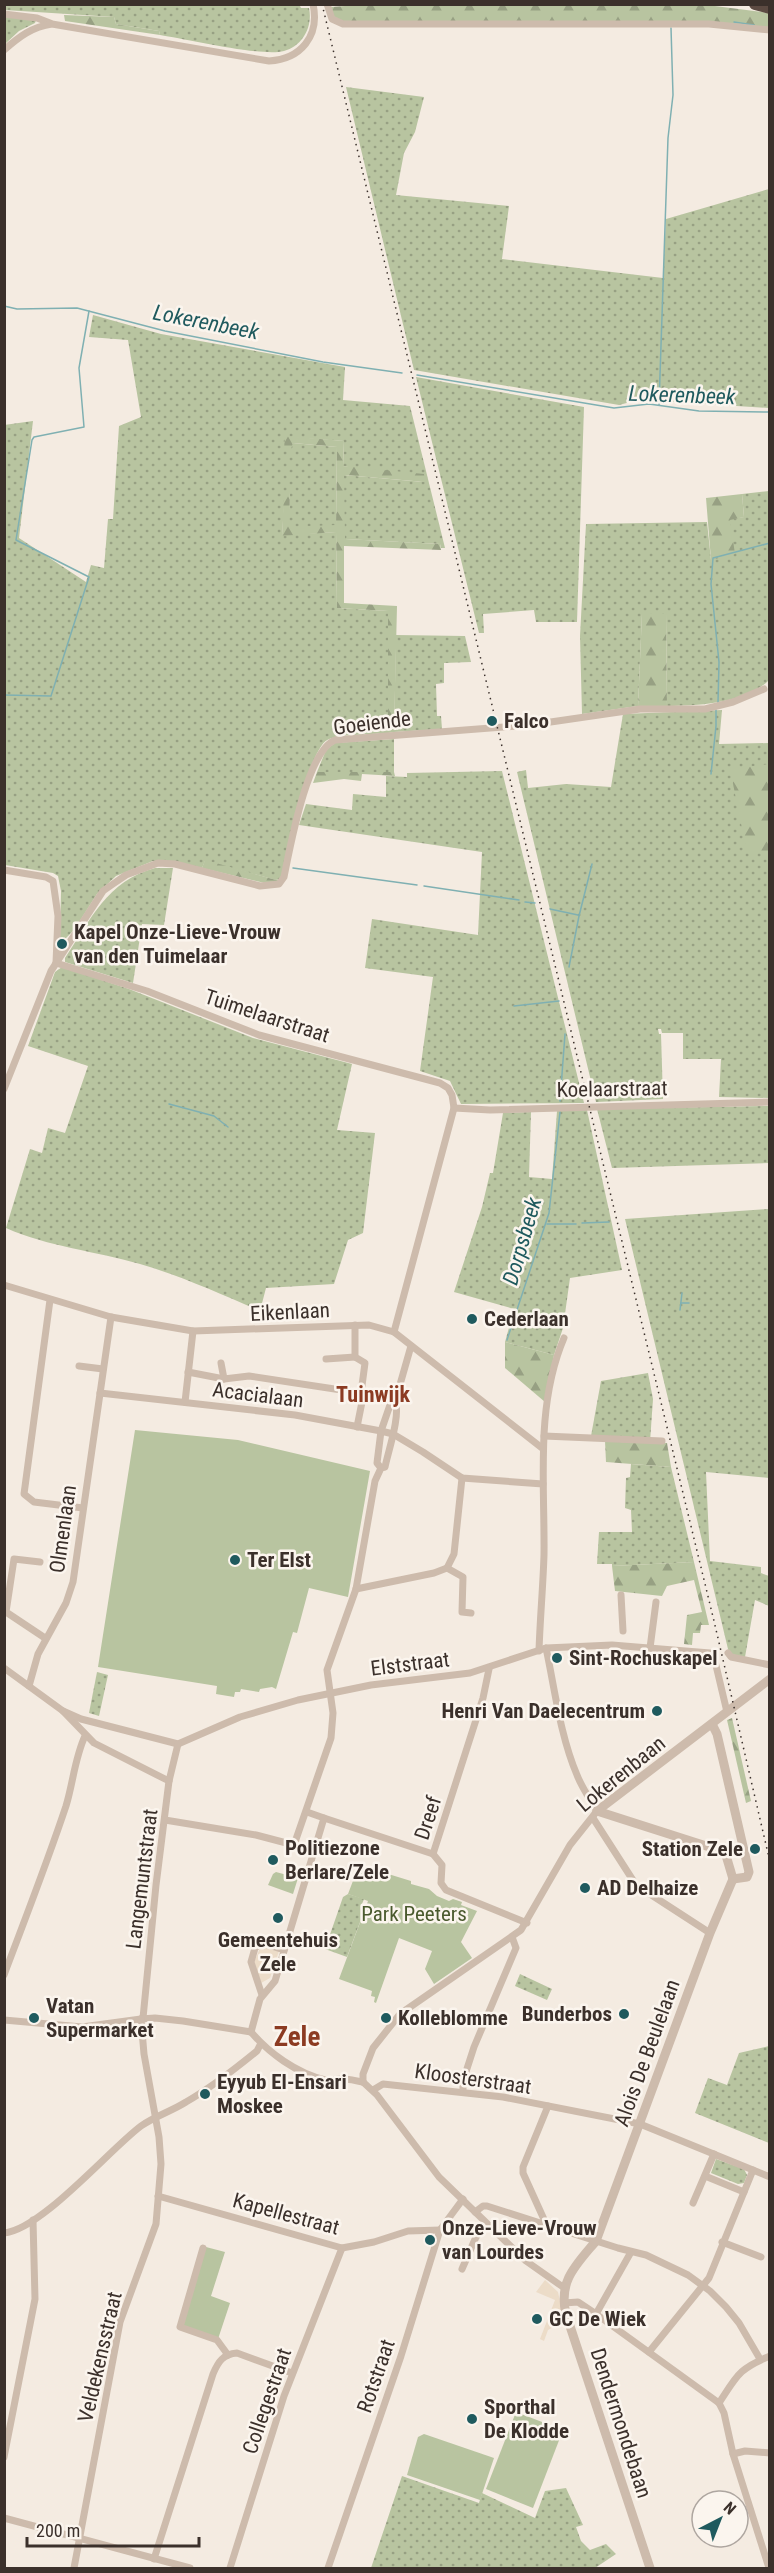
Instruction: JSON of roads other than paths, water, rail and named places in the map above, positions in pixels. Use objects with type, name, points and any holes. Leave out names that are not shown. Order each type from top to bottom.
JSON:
[{"type":"highway","points":[[755,4],[770,8]]},
{"type":"street","points":[[4,14],[38,18],[52,24],[269,61],[287,58],[297,53],[308,42],[314,25],[313,4]]},
{"type":"street","points":[[327,4],[332,19],[343,24],[709,24],[770,30]]},
{"type":"street","points":[[4,50],[23,33],[38,26],[52,24]]},
{"type":"street","name":"Goeiende","points":[[56,963],[104,891],[126,875],[147,866],[158,863],[175,864],[260,886],[279,884],[284,877],[295,822],[317,758],[323,747],[335,740],[530,726],[640,709],[705,709],[733,702],[764,689]]},
{"type":"street","points":[[4,870],[46,877],[53,881],[58,916],[56,963],[4,1089]]},
{"type":"street","name":"Tuimelaarstraat","points":[[56,963],[147,991],[259,1035],[440,1083],[453,1095],[454,1108]]},
{"type":"street","name":"Koelaarstraat","points":[[454,1108],[490,1110],[770,1102]]},
{"type":"street","points":[[394,1332],[454,1108]]},
{"type":"street","name":"Eikenlaan","points":[[4,1285],[111,1317],[193,1331],[369,1325],[394,1332],[542,1448]]},
{"type":"street","points":[[50,1300],[24,1494],[34,1502],[83,1508]]},
{"type":"street","name":"Olmenlaan","points":[[29,1686],[45,1638],[66,1603],[73,1582],[111,1317]]},
{"type":"street","points":[[355,1325],[355,1357]]},
{"type":"street","points":[[185,1402],[193,1331]]},
{"type":"street","points":[[564,1338],[557,1354],[542,1448],[543,1649],[564,1736],[584,1791],[631,1879],[641,1890],[710,1933]]},
{"type":"street","points":[[381,1468],[377,1463],[381,1431],[390,1406],[395,1402],[411,1346]]},
{"type":"street","points":[[326,1359],[355,1357],[365,1363],[361,1393],[363,1397],[357,1427]]},
{"type":"street","points":[[221,1363],[224,1379]]},
{"type":"street","points":[[79,1366],[103,1369]]},
{"type":"street","points":[[188,1372],[224,1379],[249,1376],[361,1393]]},
{"type":"street","name":"Acacialaan","points":[[100,1393],[295,1415],[381,1431],[393,1434],[462,1478],[543,1485]]},
{"type":"street","points":[[294,1845],[331,1738],[333,1713],[327,1670],[356,1589],[375,1481],[381,1468],[385,1467],[393,1434],[398,1407],[395,1402]]},
{"type":"street","points":[[544,1436],[662,1441]]},
{"type":"street","points":[[356,1589],[434,1574],[447,1568],[454,1554],[462,1478]]},
{"type":"street","points":[[40,1562],[14,1559],[8,1572],[6,1612],[45,1638]]},
{"type":"street","points":[[447,1568],[463,1577],[462,1612],[471,1613]]},
{"type":"street","points":[[621,1595],[623,1639]]},
{"type":"street","points":[[650,1648],[656,1602]]},
{"type":"street","name":"Elststraat","points":[[178,1744],[240,1717],[331,1692],[489,1669],[543,1649],[623,1639],[650,1648],[710,1653],[714,1657],[727,1712]]},
{"type":"street","points":[[728,1653],[731,1657],[770,1665]]},
{"type":"street","points":[[4,1668],[63,1711],[86,1736],[122,1758],[170,1781]]},
{"type":"street","name":"Dreef","points":[[489,1669],[481,1706],[433,1854],[442,1865],[441,1883],[446,1890],[527,1923]]},
{"type":"street","name":"Lokerenbaan","points":[[363,2082],[363,2074],[373,2048],[400,2014],[512,1937],[527,1923],[570,1845],[595,1814],[770,1679]]},
{"type":"street","points":[[63,1711],[85,1720],[178,1744]]},
{"type":"street","points":[[85,1720],[82,1729],[86,1736]]},
{"type":"street","points":[[595,1814],[725,1852],[742,1846],[717,1734],[712,1724]]},
{"type":"street","points":[[4,1975],[50,1854],[74,1782],[79,1752],[86,1736]]},
{"type":"street","name":"Langemuntstraat","points":[[155,2119],[144,2054],[142,2018],[156,1885],[170,1781],[178,1744]]},
{"type":"street","points":[[307,1812],[433,1854]]},
{"type":"street","points":[[251,2032],[262,1995],[275,1981],[324,1818]]},
{"type":"street","points":[[165,1820],[256,1834],[313,1852]]},
{"type":"street","name":"Alois De Beulelaan","points":[[563,2287],[596,2241],[710,1933],[733,1879],[748,1875],[742,1846]]},
{"type":"street","points":[[725,1852],[733,1879]]},
{"type":"street","points":[[463,2091],[463,2081],[474,2047],[516,1948],[512,1937]]},
{"type":"street","points":[[262,1995],[251,1962],[255,1948],[262,1943],[284,1950]]},
{"type":"street","points":[[4,2020],[82,2027],[142,2018],[183,2021],[251,2032],[260,2045],[271,2050],[290,2066],[320,2078],[363,2082],[373,2090],[430,2167],[526,2261],[563,2287]]},
{"type":"street","points":[[4,2233],[19,2229],[33,2220],[93,2172],[142,2126],[187,2102],[223,2078],[257,2051],[260,2045]]},
{"type":"street","name":"Kloosterstraat","points":[[373,2090],[383,2084],[463,2091],[548,2106],[523,2167],[523,2173],[547,2226]]},
{"type":"street","points":[[548,2106],[640,2124],[770,2177]]},
{"type":"street","name":"Veldekensstraat","points":[[74,2568],[120,2322],[154,2231],[161,2164],[155,2119]]},
{"type":"street","points":[[693,2203],[714,2154]]},
{"type":"street","points":[[649,2352],[709,2278],[753,2170]]},
{"type":"street","points":[[705,2176],[744,2192]]},
{"type":"street","name":"Kapellestraat","points":[[158,2196],[342,2248],[374,2242],[407,2232],[440,2230]]},
{"type":"street","name":"Rotstraat","points":[[328,2568],[402,2356],[440,2230],[463,2199]]},
{"type":"street","points":[[475,2212],[487,2206],[660,2260],[703,2285],[735,2318],[760,2359]]},
{"type":"street","points":[[4,2457],[35,2299],[33,2220]]},
{"type":"street","points":[[462,2269],[476,2237],[486,2224]]},
{"type":"street","points":[[723,2242],[761,2257]]},
{"type":"street","points":[[203,2248],[180,2327],[217,2340],[228,2355]]},
{"type":"street","name":"Collegestraat","points":[[230,2568],[292,2373],[342,2248]]},
{"type":"street","points":[[596,2314],[632,2252]]},
{"type":"street","name":"Dendermondebaan","points":[[563,2287],[564,2303],[650,2568]]},
{"type":"street","points":[[564,2303],[578,2302],[719,2403],[724,2413],[733,2454],[769,2568]]},
{"type":"street","points":[[154,2559],[213,2374],[220,2360],[228,2355],[242,2354],[292,2373]]},
{"type":"street","points":[[719,2403],[737,2374],[760,2359],[770,2356]]},
{"type":"street","points":[[733,2454],[745,2451],[770,2453]]},
{"type":"street","points":[[4,2518],[190,2568]]},
{"type":"waterway","points":[[734,22],[754,25]]},
{"type":"waterway","points":[[659,405],[668,138],[673,95],[671,28]]},
{"type":"waterway","name":"Lokerenbeek","points":[[4,306],[17,309],[77,308],[165,331],[323,362],[402,373]]},
{"type":"waterway","points":[[4,695],[51,696],[89,577],[16,540],[32,440],[34,437],[84,427],[79,368],[89,311]]},
{"type":"waterway","name":"Lokerenbeek","points":[[417,375],[614,408],[649,404],[699,411],[770,412]]},
{"type":"waterway","points":[[718,703],[719,662],[711,584],[713,558],[770,543]]},
{"type":"waterway","points":[[711,774],[716,710]]},
{"type":"waterway","points":[[569,967],[592,864]]},
{"type":"waterway","points":[[293,868],[417,885]]},
{"type":"waterway","points":[[424,886],[519,900]]},
{"type":"waterway","points":[[525,902],[535,903]]},
{"type":"waterway","points":[[550,909],[578,915]]},
{"type":"waterway","points":[[514,1006],[559,1001]]},
{"type":"waterway","name":"Dorpsbeek","points":[[560,1101],[565,1034]]},
{"type":"waterway","points":[[169,1104],[214,1116],[228,1127]]},
{"type":"waterway","name":"Dorpsbeek","points":[[507,1340],[549,1213],[560,1112]]},
{"type":"waterway","points":[[582,1223],[609,1222]]},
{"type":"waterway","points":[[547,1224],[576,1224]]},
{"type":"waterway","points":[[680,1310],[682,1293]]},
{"type":"waterway","points":[[681,1303],[689,1303]]},
{"type":"railway","points":[[322,4],[714,1621],[770,1862]]},
{"type":"place","name":"Falco","points":[[492,721]]},
{"type":"place","name":"Kapel Onze-Lieve-Vrouw van den Tuimelaar","points":[[62,944]]},
{"type":"place","name":"Cederlaan","points":[[472,1319]]},
{"type":"place","name":"Ter Elst","points":[[235,1560]]},
{"type":"place","name":"Sint-Rochuskapel","points":[[557,1658]]},
{"type":"place","name":"Henri Van Daelecentrum","points":[[657,1711]]},
{"type":"place","name":"Station Zele","points":[[755,1849]]},
{"type":"place","name":"Politiezone Berlare/Zele","points":[[273,1860]]},
{"type":"place","name":"AD Delhaize","points":[[585,1888]]},
{"type":"place","name":"Gemeentehuis Zele","points":[[278,1918]]},
{"type":"place","name":"Bunderbos","points":[[624,2014]]},
{"type":"place","name":"Vatan Supermarket","points":[[34,2018]]},
{"type":"place","name":"Kolleblomme","points":[[386,2018]]},
{"type":"place","name":"Eyyub El-Ensari Moskee","points":[[205,2094]]},
{"type":"place","name":"Onze-Lieve-Vrouw van Lourdes","points":[[430,2240]]},
{"type":"place","name":"GC De Wiek","points":[[537,2319]]},
{"type":"place","name":"Sporthal De Klodde","points":[[472,2419]]},
{"type":"district","name":"Tuinwijk","points":[[373,1394]]},
{"type":"district","name":"Zele","points":[[297,2037]]},
{"type":"park label","name":"Park Peeters","points":[[414,1914]]}]
